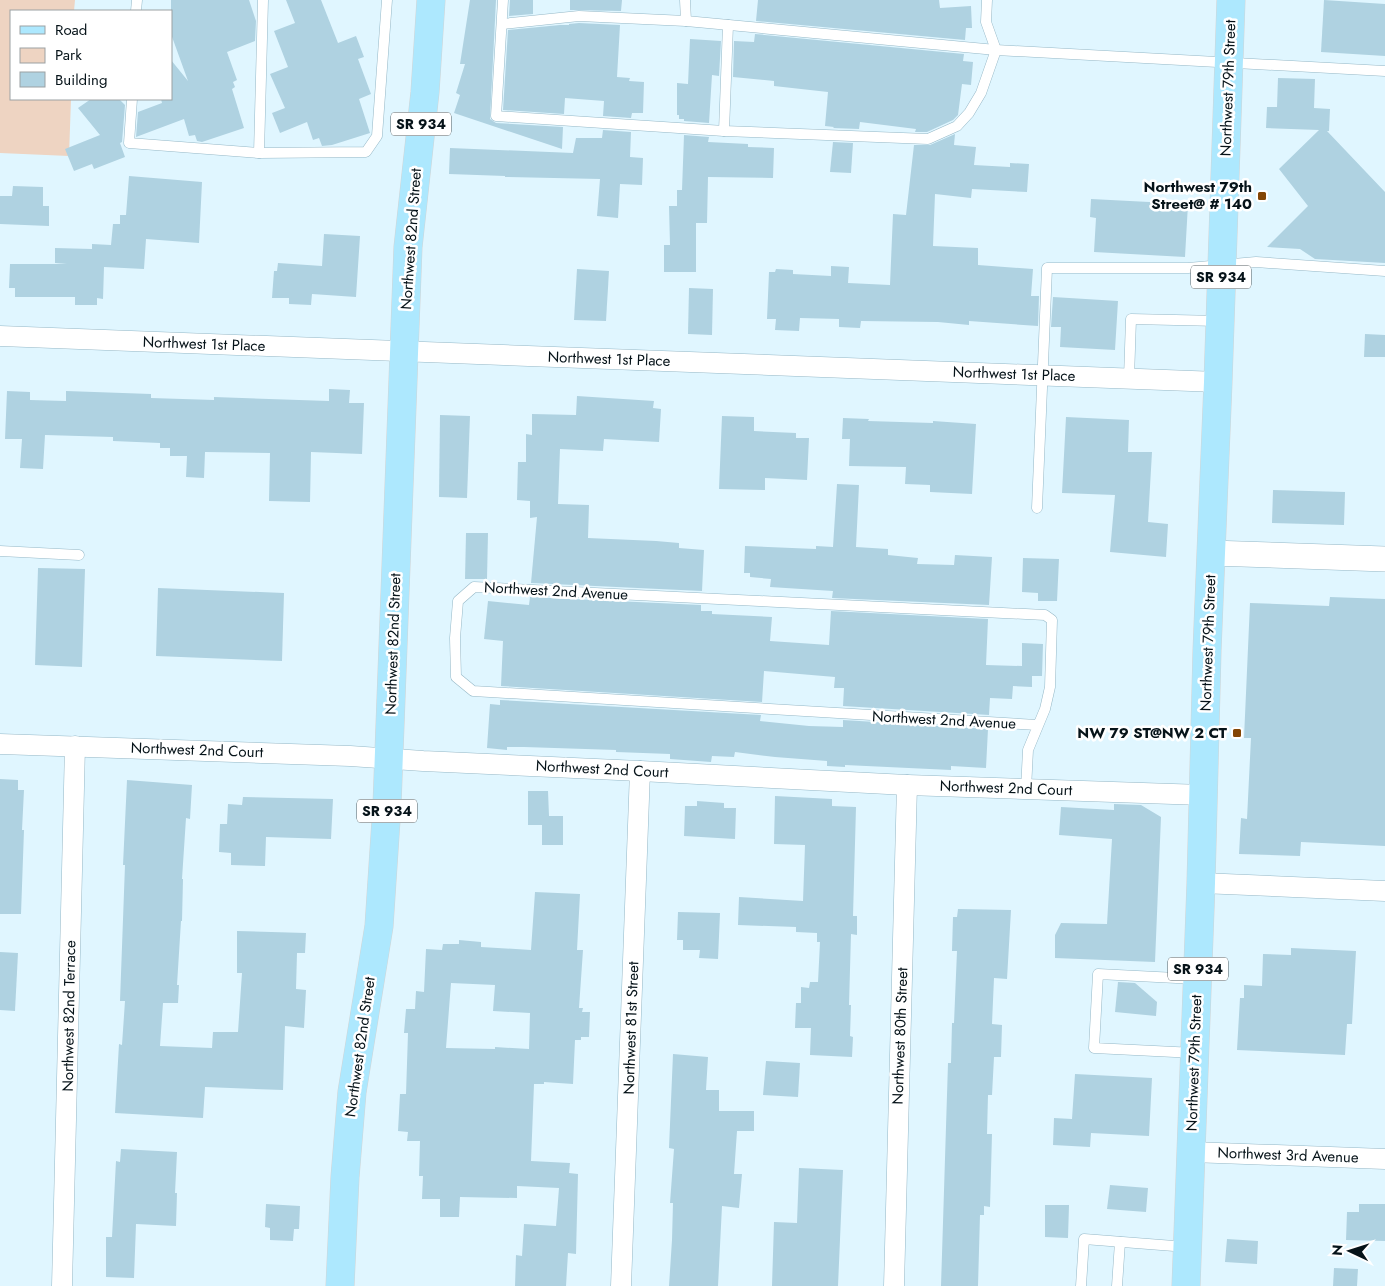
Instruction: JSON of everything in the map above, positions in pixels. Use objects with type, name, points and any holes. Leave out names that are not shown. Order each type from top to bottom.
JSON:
[{"type":"main road","name":"Northwest 82nd Street","points":[[340,1286],[349,1126],[356,1065],[379,926],[386,845],[408,247],[425,92],[431,0]]},
{"type":"main road","name":"Northwest 79th Street","points":[[1186,1286],[1231,0]]},
{"type":"street","name":"Northwest 1st Place","points":[[0,336],[1218,382]]},
{"type":"street","points":[[1211,553],[1385,559]]},
{"type":"street","name":"Northwest 2nd Court","points":[[0,744],[389,758],[907,785],[1204,795]]},
{"type":"street","name":"Northwest 82nd Terrace","points":[[62,1286],[76,746]]},
{"type":"street","name":"Northwest 81st Street","points":[[621,1286],[640,770]]},
{"type":"street","name":"Northwest 80th Street","points":[[894,1286],[907,785]]},
{"type":"street","points":[[1201,883],[1385,891]]},
{"type":"street","name":"Northwest 3rd Avenue","points":[[1191,1152],[1385,1159]]},
{"type":"lane","points":[[258,153],[263,0]]},
{"type":"lane","points":[[132,100],[129,143],[258,153],[366,152],[377,136],[387,0]]},
{"type":"lane","points":[[503,0],[496,116],[724,131],[928,139],[957,126],[969,113],[981,93],[996,50],[986,22],[987,0]]},
{"type":"lane","points":[[685,0],[686,21]]},
{"type":"lane","points":[[502,24],[579,16],[686,21],[996,50],[1385,71]]},
{"type":"lane","points":[[724,131],[728,25]]},
{"type":"lane","points":[[1037,508],[1047,268],[1188,268],[1256,262],[1385,271]]},
{"type":"lane","points":[[1129,378],[1131,319],[1220,322]]},
{"type":"lane","points":[[0,551],[79,555]]},
{"type":"lane","name":"Northwest 2nd Avenue","points":[[474,587],[1045,615],[1052,620],[1050,686],[1045,709],[1037,725],[473,692],[456,677],[455,638],[458,601],[474,587]]},
{"type":"lane","points":[[1026,789],[1028,750],[1037,725]]},
{"type":"lane","points":[[1195,1053],[1094,1048],[1098,974],[1198,980]]},
{"type":"lane","points":[[1081,1286],[1084,1239],[1188,1247]]},
{"type":"lane","points":[[1116,1286],[1120,1242]]},
{"type":"green space","points":[[0,0],[75,0],[74,10],[10,10],[10,100],[71,100],[69,156],[0,153]]},
{"type":"building","points":[[171,0],[249,0],[256,21],[255,41],[227,52],[237,80],[233,82],[235,87],[232,89],[244,128],[202,142],[197,141],[195,135],[189,136],[184,119],[136,137],[138,112],[162,103],[161,100],[172,100],[172,61],[188,81],[172,37]]},
{"type":"building","points":[[286,0],[321,0],[338,43],[356,36],[364,57],[358,59],[371,94],[359,99],[370,133],[332,145],[322,146],[319,138],[313,140],[307,122],[280,133],[272,113],[285,108],[270,74],[288,67],[274,31],[295,23]]},
{"type":"building","points":[[470,0],[496,0],[490,119],[496,123],[563,127],[562,149],[454,113],[460,95],[456,93],[465,64],[460,64]]},
{"type":"building","points":[[510,0],[533,0],[533,14],[509,16]]},
{"type":"building","points":[[570,0],[622,0],[621,11],[570,10]]},
{"type":"building","points":[[758,0],[939,0],[940,8],[971,6],[972,28],[966,28],[965,40],[756,21]]},
{"type":"building","points":[[1324,0],[1385,4],[1385,56],[1321,52]]},
{"type":"building","points":[[579,23],[620,25],[617,77],[630,78],[629,81],[644,82],[643,113],[632,113],[631,118],[603,116],[604,101],[565,98],[564,114],[503,110],[508,30]]},
{"type":"building","points":[[755,34],[964,54],[963,61],[973,62],[971,85],[962,84],[958,115],[953,120],[927,132],[915,132],[916,129],[860,122],[859,129],[833,128],[825,126],[828,92],[774,86],[774,81],[733,77],[734,41],[754,42]]},
{"type":"building","points":[[690,39],[721,41],[719,76],[712,75],[709,123],[684,121],[684,119],[679,119],[679,115],[677,115],[677,83],[688,84]]},
{"type":"building","points":[[1278,78],[1315,79],[1314,108],[1330,109],[1329,131],[1327,131],[1385,192],[1385,263],[1315,259],[1300,249],[1267,247],[1308,206],[1279,169],[1319,130],[1266,128],[1267,107],[1277,107]]},
{"type":"building","points":[[90,100],[120,100],[125,105],[122,142],[120,143],[125,157],[94,169],[92,164],[74,171],[65,149],[100,135],[78,108]]},
{"type":"building","points":[[603,130],[631,132],[630,157],[643,158],[642,185],[620,184],[618,218],[597,216],[600,179],[449,174],[450,148],[573,153],[576,138],[602,138]]},
{"type":"building","points":[[955,134],[954,145],[976,147],[974,165],[1010,167],[1010,163],[1029,164],[1027,192],[972,189],[971,198],[935,194],[933,246],[978,248],[978,265],[1033,269],[1031,296],[1039,296],[1038,326],[969,321],[969,325],[938,322],[861,321],[860,328],[839,327],[839,319],[800,318],[799,331],[775,330],[776,319],[767,319],[769,272],[775,272],[776,269],[793,270],[793,274],[831,276],[831,266],[849,267],[848,283],[890,285],[893,214],[906,215],[914,145],[930,145]]},
{"type":"building","points":[[684,135],[709,137],[708,142],[748,144],[748,147],[774,148],[773,178],[708,177],[707,223],[696,223],[696,272],[664,272],[664,245],[670,245],[669,206],[677,206],[677,190],[682,190]]},
{"type":"building","points":[[833,142],[853,143],[851,173],[830,172]]},
{"type":"building","points":[[129,176],[202,182],[199,243],[146,239],[144,269],[104,267],[103,299],[97,298],[97,305],[75,305],[75,297],[15,297],[15,288],[9,288],[10,264],[67,264],[55,263],[55,248],[92,249],[92,244],[111,245],[113,224],[120,224],[120,215],[126,215]]},
{"type":"building","points":[[13,186],[43,187],[43,206],[49,206],[49,226],[0,224],[0,196],[12,196]]},
{"type":"building","points":[[1091,199],[1188,204],[1185,257],[1094,252],[1096,218],[1090,217]]},
{"type":"building","points":[[324,234],[360,236],[356,297],[312,294],[311,305],[289,304],[289,298],[272,298],[274,271],[277,271],[278,263],[322,266]]},
{"type":"building","points":[[577,269],[609,271],[606,321],[574,320]]},
{"type":"building","points":[[689,288],[713,289],[712,335],[688,334]]},
{"type":"building","points":[[1053,297],[1118,301],[1115,350],[1060,347],[1061,327],[1051,327]]},
{"type":"building","points":[[1365,334],[1385,335],[1385,357],[1364,357]]},
{"type":"building","points":[[329,389],[350,390],[349,403],[364,403],[362,454],[311,452],[310,502],[269,501],[270,453],[205,452],[204,478],[186,477],[187,456],[170,456],[170,448],[160,448],[160,443],[113,441],[113,437],[45,435],[43,469],[20,468],[22,439],[5,439],[7,391],[30,392],[30,400],[66,401],[66,391],[151,394],[151,398],[214,400],[214,397],[329,401]]},
{"type":"building","points":[[577,396],[654,401],[653,408],[661,409],[659,442],[604,439],[603,451],[560,449],[558,504],[589,505],[588,538],[679,543],[679,548],[704,550],[702,591],[531,583],[537,517],[530,518],[530,501],[517,500],[518,462],[526,462],[526,434],[532,435],[532,414],[576,415]]},
{"type":"building","points":[[440,415],[470,416],[467,498],[439,497]]},
{"type":"building","points":[[722,416],[754,417],[754,431],[796,433],[796,438],[809,438],[807,480],[765,478],[765,490],[719,489]]},
{"type":"building","points":[[1066,417],[1129,420],[1128,452],[1152,452],[1148,522],[1168,524],[1166,557],[1110,552],[1115,495],[1062,493]]},
{"type":"building","points":[[843,418],[869,419],[868,421],[933,423],[933,421],[976,424],[972,494],[930,492],[930,485],[905,484],[906,467],[849,466],[850,439],[842,439]]},
{"type":"building","points":[[837,484],[859,485],[856,547],[888,549],[888,555],[918,558],[917,564],[954,565],[955,555],[992,557],[989,605],[832,598],[833,591],[770,587],[771,579],[750,577],[750,573],[744,573],[745,546],[816,549],[816,546],[833,547]]},
{"type":"building","points":[[1273,490],[1345,492],[1344,525],[1272,523]]},
{"type":"building","points":[[466,533],[488,533],[487,579],[465,579]]},
{"type":"building","points":[[1023,558],[1059,559],[1057,601],[1038,601],[1038,593],[1022,592]]},
{"type":"building","points":[[38,568],[85,569],[82,667],[35,665]]},
{"type":"building","points":[[158,588],[284,593],[282,661],[156,656]]},
{"type":"building","points":[[530,597],[701,605],[701,611],[712,611],[712,614],[772,617],[770,641],[829,645],[831,611],[988,619],[986,665],[1022,666],[1022,643],[1043,644],[1042,676],[1032,676],[1032,687],[1013,686],[1012,699],[990,698],[989,715],[843,706],[844,688],[834,688],[835,677],[764,671],[762,702],[501,686],[503,641],[484,639],[488,601],[529,605]]},
{"type":"building","points":[[1330,597],[1385,599],[1385,846],[1301,842],[1300,856],[1239,854],[1241,818],[1247,819],[1251,738],[1244,738],[1250,603],[1329,606]]},
{"type":"building","points":[[500,700],[761,715],[760,721],[809,726],[843,727],[843,720],[988,729],[986,768],[951,766],[951,770],[845,765],[845,767],[827,766],[827,761],[735,752],[734,757],[712,756],[711,762],[670,759],[670,754],[616,752],[616,750],[507,747],[507,750],[487,748],[490,704],[500,705]]},
{"type":"building","points":[[0,779],[18,780],[18,790],[24,790],[21,914],[0,914]]},
{"type":"building","points":[[127,780],[192,785],[190,819],[186,818],[182,879],[182,921],[177,985],[179,985],[178,1003],[163,1003],[160,1046],[212,1048],[213,1032],[238,1032],[242,973],[237,973],[237,931],[306,933],[305,953],[297,953],[296,989],[306,990],[304,1028],[285,1026],[283,1090],[205,1087],[203,1118],[115,1113],[119,1044],[122,1045],[125,1001],[120,1001]]},
{"type":"building","points":[[528,791],[548,791],[549,816],[563,816],[563,845],[542,845],[542,825],[528,825]]},
{"type":"building","points":[[775,796],[832,799],[832,806],[856,807],[853,916],[857,916],[857,935],[851,934],[849,1005],[851,1005],[850,1036],[853,1037],[852,1057],[810,1055],[811,1028],[795,1028],[796,1003],[801,1003],[801,987],[809,988],[810,982],[818,982],[820,942],[817,942],[817,933],[796,932],[796,927],[738,925],[739,897],[803,901],[805,845],[774,844]]},
{"type":"building","points":[[243,797],[333,799],[331,839],[266,837],[265,866],[231,865],[231,853],[219,852],[220,824],[227,824],[228,804],[242,805]]},
{"type":"building","points":[[697,801],[724,803],[724,808],[736,808],[735,839],[684,836],[685,806],[697,806]]},
{"type":"building","points":[[1114,804],[1141,805],[1161,817],[1155,962],[1055,958],[1055,935],[1061,923],[1107,924],[1112,839],[1059,835],[1061,807],[1114,810]]},
{"type":"building","points":[[535,892],[580,894],[577,950],[583,950],[579,1008],[583,1008],[582,1012],[590,1012],[589,1037],[581,1037],[581,1040],[575,1040],[573,1084],[544,1082],[544,1084],[534,1084],[531,1161],[570,1163],[569,1173],[578,1174],[576,1254],[568,1253],[566,1286],[515,1286],[516,1255],[522,1256],[524,1224],[556,1226],[559,1188],[517,1186],[517,1198],[460,1197],[459,1217],[440,1217],[440,1199],[422,1199],[423,1176],[419,1176],[420,1141],[407,1141],[408,1132],[398,1131],[400,1094],[406,1094],[408,1033],[404,1033],[406,1009],[415,1009],[416,991],[424,992],[426,949],[442,950],[443,944],[459,944],[459,940],[481,942],[481,947],[531,950]],"holes":[[[451,983],[495,985],[493,1011],[530,1013],[529,1049],[495,1047],[495,1049],[446,1048]]]},
{"type":"building","points":[[958,909],[1011,910],[1007,979],[994,978],[992,1024],[1002,1025],[1001,1057],[994,1057],[992,1095],[988,1095],[987,1134],[992,1134],[990,1207],[984,1206],[984,1215],[980,1215],[978,1286],[941,1286],[948,1063],[951,1063],[957,951],[952,951],[953,917],[957,917]]},
{"type":"building","points":[[678,912],[720,913],[718,959],[699,958],[700,950],[683,950],[683,940],[677,940]]},
{"type":"building","points":[[1291,948],[1356,951],[1352,1024],[1347,1024],[1345,1055],[1237,1050],[1240,998],[1244,998],[1244,985],[1262,986],[1263,954],[1291,955]]},
{"type":"building","points":[[0,952],[18,953],[15,1011],[0,1010]]},
{"type":"building","points":[[1118,982],[1135,983],[1157,1002],[1156,1016],[1115,1012]]},
{"type":"building","points":[[673,1054],[708,1057],[706,1090],[719,1090],[719,1111],[754,1111],[754,1131],[737,1131],[734,1174],[742,1174],[739,1208],[722,1206],[718,1286],[669,1286],[673,1203],[670,1203],[674,1149],[669,1148]]},
{"type":"building","points":[[766,1061],[800,1063],[798,1097],[763,1095]]},
{"type":"building","points":[[1075,1074],[1152,1078],[1149,1136],[1091,1133],[1090,1147],[1053,1145],[1054,1118],[1072,1119]]},
{"type":"building","points":[[121,1149],[177,1152],[176,1226],[136,1224],[134,1278],[106,1277],[106,1237],[112,1237],[116,1161],[120,1162]]},
{"type":"building","points":[[799,1168],[843,1170],[838,1286],[772,1286],[774,1222],[797,1223]]},
{"type":"building","points":[[1110,1185],[1148,1188],[1146,1212],[1107,1209]]},
{"type":"building","points":[[266,1204],[300,1206],[299,1229],[294,1229],[293,1241],[270,1240],[270,1228],[265,1227]]},
{"type":"building","points":[[1359,1204],[1385,1204],[1385,1241],[1346,1240],[1347,1212],[1359,1212]]},
{"type":"building","points":[[1045,1205],[1069,1205],[1068,1238],[1045,1237]]},
{"type":"building","points":[[1227,1239],[1258,1241],[1257,1264],[1225,1262]]},
{"type":"building","points":[[1334,1268],[1358,1269],[1357,1286],[1333,1286]]},
{"type":"place","name":"Northwest 79th Street@ # 140","points":[[1262,196]]},
{"type":"place","name":"NW 79 ST@NW 2 CT","points":[[1237,733]]}]
